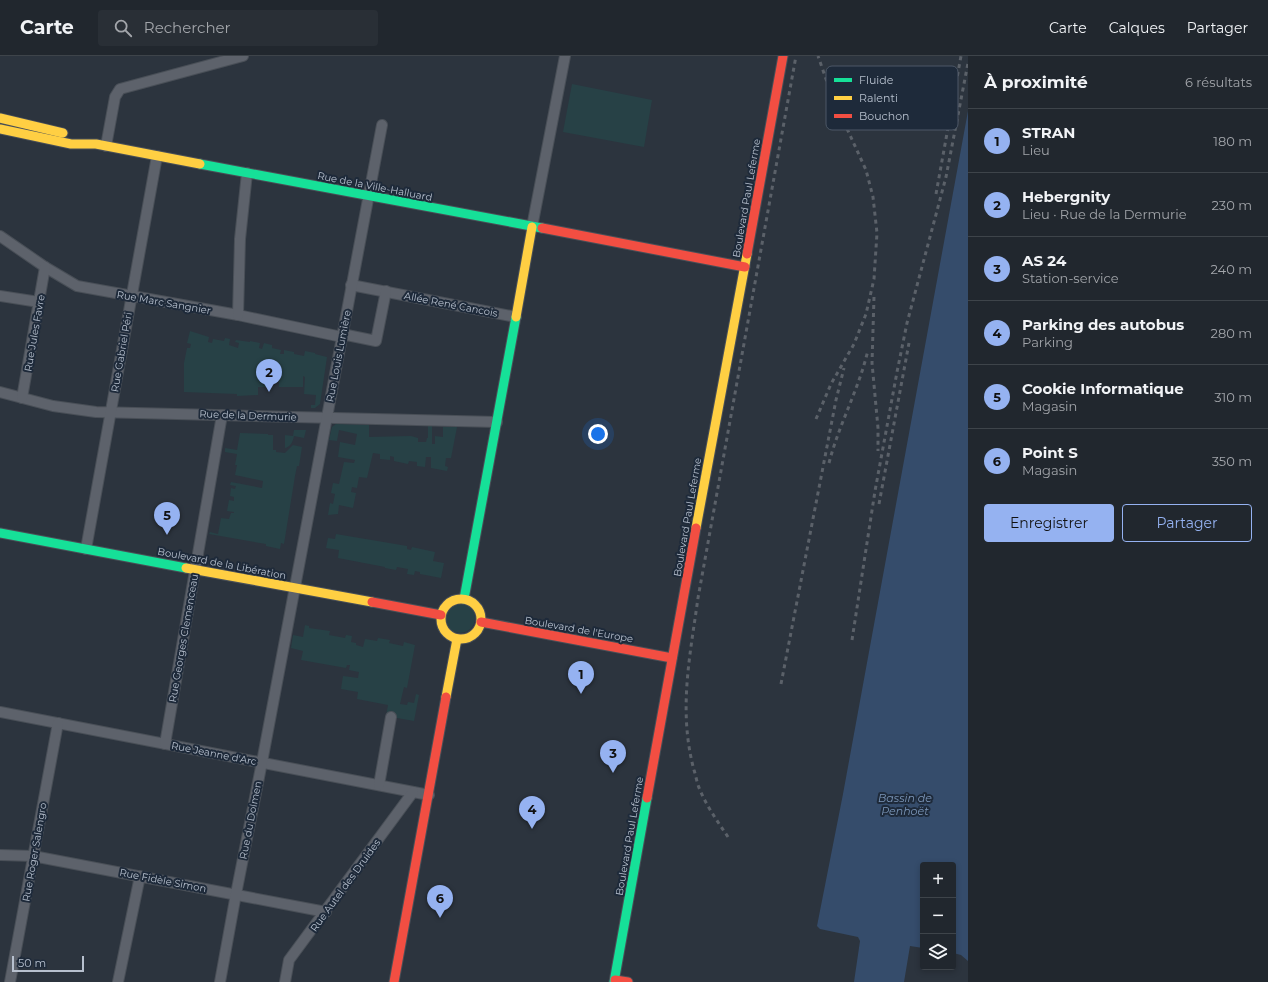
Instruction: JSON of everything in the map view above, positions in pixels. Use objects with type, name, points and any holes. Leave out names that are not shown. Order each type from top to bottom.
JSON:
[{"type":"main road","name":"Boulevard Paul Leferme","points":[[614,981],[783,56]]},
{"type":"main road","points":[[0,118],[65,133],[101,145]]},
{"type":"main road","name":"Rue de la Ville-Halluard","points":[[0,129],[71,144],[101,145],[745,267]]},
{"type":"main road","points":[[464,599],[498,422],[532,227]]},
{"type":"main road","name":"Boulevard de la Libération","points":[[0,533],[441,615]]},
{"type":"main road","points":[[464,599],[475,605],[481,616],[481,622],[477,632],[473,636],[457,639],[446,633],[441,622],[441,615],[443,609],[452,601],[464,599]]},
{"type":"main road","name":"Boulevard de l'Europe","points":[[481,622],[672,658]]},
{"type":"main road","points":[[394,982],[457,639]]},
{"type":"main road","points":[[614,981],[628,982]]},
{"type":"street","points":[[101,145],[115,97],[120,89],[243,56]]},
{"type":"street","points":[[532,227],[565,56]]},
{"type":"street","name":"Rue Louis Lumière","points":[[294,588],[382,125]]},
{"type":"street","name":"Rue Gabriel Péri","points":[[86,549],[157,156]]},
{"type":"street","points":[[238,315],[240,239],[247,173]]},
{"type":"street","name":"Rue Marc Sangnier","points":[[0,236],[45,267],[77,286],[131,297],[238,315],[342,336],[376,340],[386,291]]},
{"type":"street","name":"Rue Jules Favre","points":[[22,398],[45,267]]},
{"type":"street","name":"Allée René Cancois","points":[[352,285],[516,317]]},
{"type":"street","points":[[0,296],[39,302]]},
{"type":"street","name":"Rue de la Dermurie","points":[[0,392],[53,406],[79,411],[498,422]]},
{"type":"street","name":"Rue Georges Clemenceau","points":[[164,744],[222,415]]},
{"type":"street","name":"Rue du Dolmen","points":[[220,982],[294,588]]},
{"type":"street","name":"Rue Jeanne d'Arc","points":[[0,712],[429,795]]},
{"type":"street","points":[[379,785],[391,717]]},
{"type":"street","name":"Rue Roger Salengro","points":[[10,982],[58,723]]},
{"type":"street","name":"Rue Autel des Druides","points":[[285,982],[289,960],[326,912],[413,792]]},
{"type":"street","name":"Rue Fidèle Simon","points":[[0,855],[33,856],[326,912]]},
{"type":"street","points":[[118,982],[140,876]]},
{"type":"green space","points":[[572,84],[652,100],[644,147],[563,132]]},
{"type":"green space","points":[[190,331],[209,337],[208,342],[212,343],[213,339],[224,341],[225,338],[230,339],[229,345],[238,348],[239,343],[235,342],[236,340],[260,343],[259,348],[262,349],[264,343],[272,345],[272,348],[281,350],[280,354],[284,354],[284,350],[304,356],[305,351],[327,357],[320,404],[315,408],[311,408],[311,405],[315,405],[316,395],[304,394],[305,377],[303,376],[303,387],[279,387],[279,376],[268,376],[267,387],[258,387],[258,395],[237,396],[237,394],[184,392],[184,363],[187,348],[190,348],[191,344],[187,343]]},
{"type":"green space","points":[[336,424],[369,425],[369,437],[411,436],[418,438],[418,442],[426,442],[428,438],[428,426],[432,426],[432,444],[435,444],[435,436],[443,437],[443,427],[457,427],[451,458],[446,458],[445,466],[448,467],[447,471],[431,468],[431,457],[426,457],[425,467],[417,466],[417,462],[409,461],[408,464],[394,461],[394,457],[390,456],[390,460],[380,459],[380,454],[373,453],[367,478],[359,477],[357,488],[352,487],[351,492],[356,493],[353,508],[339,505],[338,514],[328,515],[330,503],[333,504],[335,494],[331,493],[333,483],[339,484],[344,462],[354,463],[355,460],[338,457],[340,442],[355,445],[357,434],[339,430],[337,441],[329,440],[332,427]]},
{"type":"green space","points":[[294,430],[306,430],[304,438],[294,436],[291,444],[285,448],[285,435],[293,436]]},
{"type":"green space","points":[[240,433],[273,435],[273,450],[276,450],[276,452],[285,453],[293,445],[302,447],[299,466],[297,466],[295,476],[284,544],[281,543],[280,549],[266,546],[266,544],[209,534],[210,532],[218,534],[221,518],[229,519],[231,513],[234,513],[227,511],[229,500],[234,501],[234,497],[230,496],[231,488],[235,489],[236,486],[230,485],[231,482],[262,488],[263,481],[235,475],[237,454],[225,452],[225,448],[237,450]]},
{"type":"green space","points":[[336,534],[407,546],[407,549],[411,550],[412,547],[435,552],[433,561],[444,563],[441,578],[420,574],[420,572],[415,571],[414,575],[407,574],[408,569],[397,567],[396,570],[338,558],[339,550],[326,548],[328,538],[335,539]]},
{"type":"green space","points":[[460,603],[466,604],[474,612],[474,624],[466,632],[460,633],[454,632],[446,624],[445,618],[446,612],[454,604]]},
{"type":"green space","points":[[305,625],[309,626],[309,628],[330,631],[329,635],[345,638],[346,635],[352,636],[351,642],[363,647],[365,639],[377,641],[378,638],[390,640],[389,643],[403,646],[404,642],[415,645],[407,688],[404,687],[400,704],[407,705],[408,702],[414,703],[416,694],[419,695],[414,721],[386,716],[388,705],[357,699],[358,692],[341,689],[343,676],[358,678],[359,672],[349,670],[350,665],[347,665],[346,668],[301,660],[303,651],[291,648],[293,635],[303,637]]},
{"type":"water","name":"Bassin de Penhoët","points":[[968,111],[968,961],[961,955],[956,954],[956,862],[920,862],[920,948],[910,946],[904,982],[854,982],[860,941],[858,937],[820,929],[817,926],[843,794]]},
{"type":"railway","points":[[728,837],[706,802],[697,783],[689,748],[686,705],[687,684],[698,598],[796,56]]},
{"type":"railway","points":[[818,56],[826,79]]},
{"type":"railway","points":[[958,73],[961,56]]},
{"type":"railway","points":[[958,115],[968,63]]},
{"type":"railway","points":[[816,419],[831,384],[854,344],[866,314],[874,279],[877,233],[873,197],[866,170],[848,130]]},
{"type":"railway","points":[[936,194],[948,130]]},
{"type":"railway","points":[[852,640],[875,491],[897,372],[907,323],[946,177],[955,130]]},
{"type":"railway","points":[[874,297],[872,363],[878,428],[878,451]]},
{"type":"railway","points":[[879,504],[909,343]]},
{"type":"railway","points":[[829,463],[838,434],[860,379],[868,350]]},
{"type":"railway","points":[[781,684],[836,400],[844,368]]},
{"type":"traffic: fast","points":[[200,164],[542,228]]},
{"type":"traffic: fast","points":[[464,599],[516,317]]},
{"type":"traffic: fast","points":[[0,533],[186,568]]},
{"type":"traffic: fast","points":[[614,982],[647,798]]},
{"type":"traffic: slow","points":[[0,118],[63,133]]},
{"type":"traffic: slow","points":[[0,129],[71,144],[96,144],[200,164]]},
{"type":"traffic: slow","points":[[516,317],[532,227]]},
{"type":"traffic: slow","points":[[696,528],[747,254]]},
{"type":"traffic: slow","points":[[186,568],[372,602]]},
{"type":"traffic: slow","points":[[465,599],[472,602],[478,608],[481,619],[480,627],[472,636],[465,639],[457,639],[450,636],[442,627],[441,615],[444,608],[453,600],[465,599]]},
{"type":"traffic: slow","points":[[446,697],[457,639]]},
{"type":"traffic: jam","points":[[747,254],[783,56]]},
{"type":"traffic: jam","points":[[542,228],[745,267]]},
{"type":"traffic: jam","points":[[647,798],[696,528]]},
{"type":"traffic: jam","points":[[372,602],[441,615]]},
{"type":"traffic: jam","points":[[481,622],[672,658]]},
{"type":"traffic: jam","points":[[394,982],[446,697]]},
{"type":"traffic: jam","points":[[615,980],[628,982]]},
{"type":"place","name":"Hebergnity","points":[[269,392]]},
{"type":"place","name":"Cookie Informatique","points":[[167,535]]},
{"type":"place","name":"STRAN","points":[[581,694]]},
{"type":"place","name":"AS 24","points":[[613,773]]},
{"type":"place","name":"Parking des autobus","points":[[532,829]]},
{"type":"place","name":"Point S","points":[[440,918]]}]
